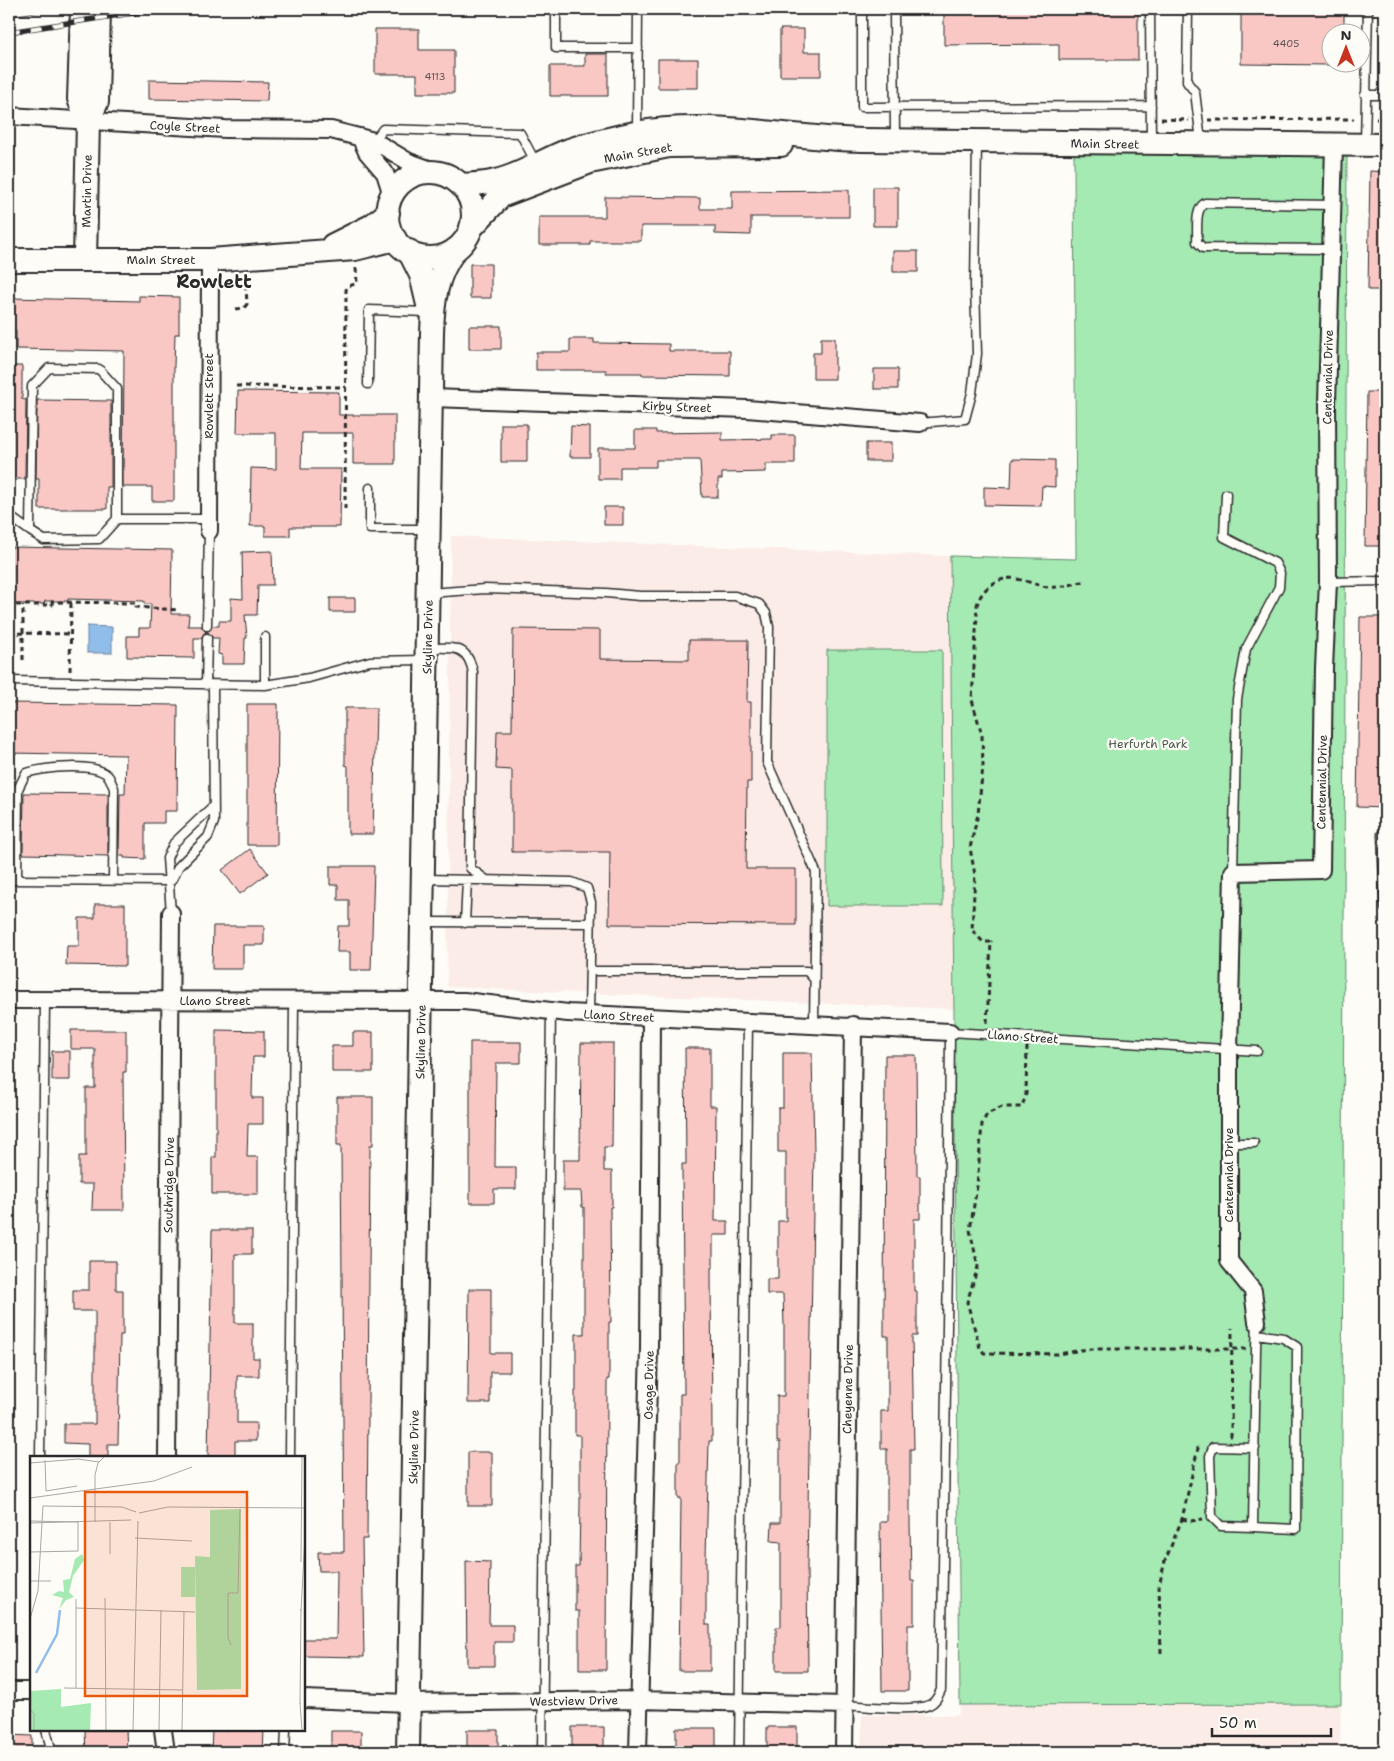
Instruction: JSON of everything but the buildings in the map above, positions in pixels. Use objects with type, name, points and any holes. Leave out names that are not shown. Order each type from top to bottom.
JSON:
[{"type":"street","name":"Martin Drive","points":[[82,9],[80,99],[88,121],[86,260]]},
{"type":"street","name":"Martin Drive","points":[[88,121],[97,102],[98,9]]},
{"type":"street","name":"Coyle Street","points":[[9,116],[224,129],[316,129],[343,132],[367,139],[409,162],[437,172]]},
{"type":"street","name":"Main Street","points":[[461,185],[496,181],[567,151],[599,140],[637,133],[705,128],[741,128],[824,139],[895,141],[1375,145]]},
{"type":"street","points":[[367,139],[367,152],[385,173],[390,204],[389,227],[402,245]]},
{"type":"street","name":"Main Street","points":[[9,260],[210,260],[402,245],[420,256],[432,258],[455,250],[463,243],[471,228],[500,196],[590,162],[616,155],[669,146],[796,145],[824,139]]},
{"type":"street","name":"Centennial Drive","points":[[1257,1328],[1254,1291],[1229,1261],[1229,1050],[1233,872],[1321,870],[1324,668],[1328,582],[1327,404],[1334,146]]},
{"type":"street","name":"Main Street","points":[[314,252],[347,239],[371,226],[390,204],[400,184],[411,176],[424,172],[437,172]]},
{"type":"street","points":[[437,172],[446,175],[461,185],[470,198],[474,213],[471,228]]},
{"type":"street","name":"Skyline Drive","points":[[402,245],[421,275],[431,322]]},
{"type":"street","name":"Skyline Drive","points":[[408,1752],[419,1222],[432,398],[431,322],[438,281],[446,262],[455,250]]},
{"type":"street","name":"Rowlett Street","points":[[209,525],[210,260]]},
{"type":"street","name":"Kirby Street","points":[[432,398],[747,409],[920,423]]},
{"type":"street","name":"Southridge Drive","points":[[167,1456],[172,1001],[171,913]]},
{"type":"street","name":"Llano Street","points":[[9,1000],[464,1001],[589,1014],[651,1018],[853,1025],[950,1032]]},
{"type":"street","name":"Osage Drive","points":[[638,1752],[649,1348],[651,1018]]},
{"type":"street","name":"Cheyenne Drive","points":[[844,1752],[853,1025]]},
{"type":"street","points":[[9,1691],[30,1691]]},
{"type":"street","name":"Westview Drive","points":[[305,1699],[408,1702],[639,1700],[845,1705]]},
{"type":"street","points":[[163,1731],[166,1752]]},
{"type":"lane","points":[[556,9],[556,48],[638,48]]},
{"type":"lane","points":[[637,133],[638,9]]},
{"type":"lane","points":[[862,9],[862,107],[1151,106]]},
{"type":"lane","points":[[894,9],[895,141]]},
{"type":"lane","points":[[1150,9],[1151,144]]},
{"type":"lane","points":[[1188,9],[1188,82],[1195,92],[1202,145]]},
{"type":"lane","points":[[1368,9],[1365,95],[1375,145]]},
{"type":"lane","points":[[1365,95],[1385,95]]},
{"type":"lane","points":[[367,139],[383,129],[520,133],[537,164]]},
{"type":"lane","points":[[920,423],[965,419],[972,392],[977,354],[975,285],[977,142]]},
{"type":"lane","points":[[1331,249],[1204,248],[1198,242],[1198,222],[1200,207],[1205,203],[1332,205]]},
{"type":"lane","points":[[368,384],[369,310],[431,322]]},
{"type":"lane","points":[[9,516],[30,531],[44,540],[99,539],[117,519],[117,389],[99,369],[49,368],[32,386],[30,531]]},
{"type":"lane","points":[[370,488],[370,529],[430,529]]},
{"type":"lane","points":[[1226,494],[1224,537],[1275,563],[1280,573],[1280,587],[1246,648],[1237,699],[1233,872]]},
{"type":"lane","points":[[117,519],[209,525],[207,626]]},
{"type":"lane","points":[[1328,582],[1385,581]]},
{"type":"lane","points":[[429,593],[485,589],[640,596],[735,596],[759,604],[766,613],[769,627],[767,762],[816,872],[814,1024]]},
{"type":"lane","points":[[171,881],[179,866],[208,837],[214,822],[207,638]]},
{"type":"lane","points":[[265,685],[266,638]]},
{"type":"lane","points":[[9,681],[265,685],[308,678],[370,662],[428,654],[455,648],[464,652],[470,660],[472,672],[470,868],[487,880]]},
{"type":"lane","points":[[113,880],[114,788],[108,776],[94,768],[42,769],[26,773],[18,789],[13,880],[171,881]]},
{"type":"lane","points":[[171,913],[171,881],[168,858],[174,843],[212,807]]},
{"type":"lane","points":[[1385,834],[1382,834],[1385,908]]},
{"type":"lane","points":[[424,879],[572,882],[587,888],[590,923],[589,1014]]},
{"type":"lane","points":[[465,923],[466,880]]},
{"type":"lane","points":[[423,922],[590,923]]},
{"type":"lane","points":[[590,971],[807,971],[815,980]]},
{"type":"lane","points":[[40,1456],[45,1000]]},
{"type":"lane","points":[[290,1456],[294,1001]]},
{"type":"lane","points":[[542,1752],[551,1010]]},
{"type":"lane","points":[[740,1752],[748,1022]]},
{"type":"lane","points":[[845,1705],[914,1707],[928,1705],[936,1700],[941,1690],[950,1032]]},
{"type":"lane","name":"Llano Street","points":[[950,1032],[1257,1051]]},
{"type":"lane","points":[[1229,1143],[1254,1143]]},
{"type":"lane","points":[[1253,1527],[1255,1448],[1256,1349],[1257,1328],[1283,1338],[1298,1347],[1296,1529],[1221,1526],[1212,1517],[1210,1456],[1213,1446],[1255,1448]]},
{"type":"lane","points":[[46,1731],[52,1752]]},
{"type":"lane","points":[[285,1752],[286,1731]]},
{"type":"path","points":[[345,509],[346,290],[349,286],[357,283],[356,268]]},
{"type":"path","points":[[236,309],[244,308],[246,304],[246,287]]},
{"type":"path","points":[[236,386],[346,387]]},
{"type":"path","points":[[987,1034],[991,942],[983,942],[972,930],[975,875],[970,848],[978,814],[983,766],[982,735],[972,700],[976,608],[980,594],[1000,581],[1015,578],[1046,587],[1059,587],[1086,581]]},
{"type":"path","points":[[9,608],[10,605],[52,605],[52,602],[72,602],[136,603],[136,607],[178,610]]},
{"type":"path","points":[[70,674],[72,602]]},
{"type":"path","points":[[23,605],[23,660]]},
{"type":"path","points":[[9,633],[71,634]]},
{"type":"path","points":[[1027,1037],[1026,1094],[1022,1107],[1002,1107],[987,1114],[982,1124],[977,1186],[970,1230],[978,1268],[967,1302],[980,1348],[984,1352],[1059,1354],[1087,1349],[1256,1349]]},
{"type":"path","points":[[1224,1436],[1232,1436],[1232,1328]]},
{"type":"path","points":[[1161,1653],[1159,1586],[1165,1561],[1182,1519],[1198,1448],[1203,1442]]},
{"type":"path","points":[[1182,1519],[1191,1521],[1212,1517]]},
{"type":"shaded area","points":[[451,536],[950,556],[954,1009],[447,987]]},
{"type":"shaded area","points":[[1341,1704],[1340,1752],[861,1752],[862,1715],[959,1715],[960,1705]]},
{"type":"green space","name":"Herfurth Park","points":[[1347,146],[1341,1704],[960,1705],[950,556],[1076,559],[1074,152]]},
{"type":"green space","points":[[827,650],[942,650],[943,906],[827,906]]},
{"type":"water","points":[[87,626],[112,627],[112,653],[87,653]]},
{"type":"tram line","points":[[9,16],[60,9]]},
{"type":"railway","points":[[9,32],[159,9]]},
{"type":"district","name":"Rowlett","points":[[214,282]]}]
